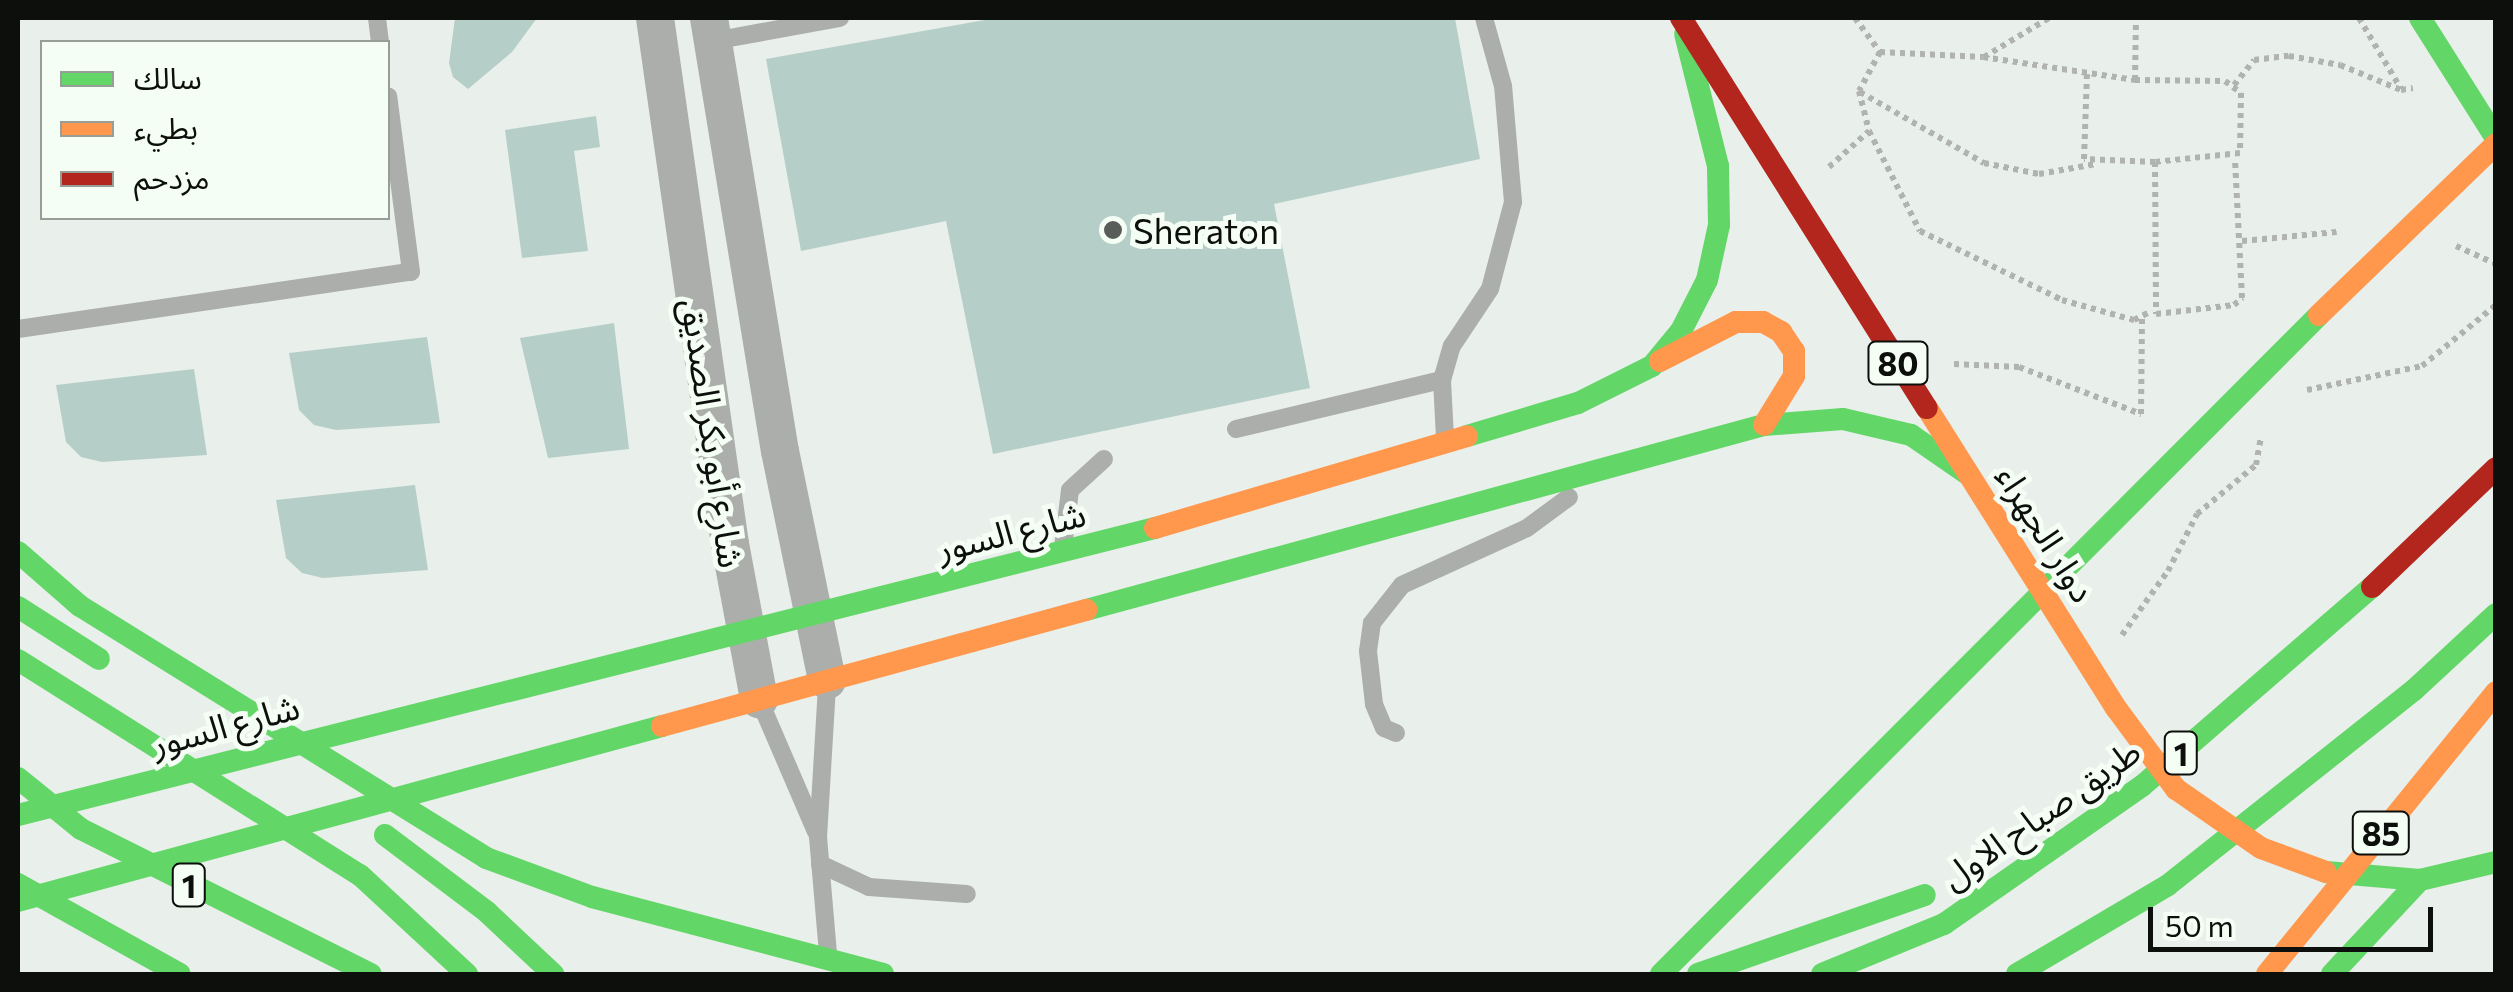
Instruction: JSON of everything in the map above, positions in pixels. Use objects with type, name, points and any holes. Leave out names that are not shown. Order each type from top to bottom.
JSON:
[{"type":"main road","name":"شارع السور","points":[[18,815],[386,718],[745,636],[1062,556],[1445,438],[1578,403],[1652,366],[1680,331],[1707,280],[1719,225],[1718,166],[1681,18]]},
{"type":"main road","name":"دوار الجهراء","points":[[1681,18],[2116,708],[2176,789],[2261,848],[2319,872],[2420,880],[2496,862]]},
{"type":"main road","points":[[1661,974],[1933,706],[2134,494],[2496,141],[2420,18]]},
{"type":"main road","points":[[1652,366],[1736,322],[1763,322],[1794,352],[1794,376],[1764,425]]},
{"type":"main road","points":[[18,901],[1616,461],[1764,425],[1843,419],[1911,435],[1969,474]]},
{"type":"main road","name":"طريق صباح الاول","points":[[1822,974],[1944,924],[2142,786],[2320,637],[2496,468]]},
{"type":"main road","points":[[18,552],[80,606],[486,858],[592,897],[884,974]]},
{"type":"main road","points":[[18,607],[126,675]]},
{"type":"main road","points":[[2017,974],[2168,885],[2414,690],[2496,614]]},
{"type":"main road","points":[[18,660],[360,875],[467,974]]},
{"type":"main road","name":"85","points":[[2267,974],[2496,692]]},
{"type":"main road","points":[[238,740],[286,770]]},
{"type":"main road","name":"1","points":[[18,778],[81,829],[370,974]]},
{"type":"main road","points":[[1992,861],[2142,786]]},
{"type":"main road","points":[[318,790],[438,872],[553,974]]},
{"type":"main road","points":[[2332,974],[2420,880]]},
{"type":"main road","name":"1","points":[[18,884],[180,974]]},
{"type":"main road","points":[[1698,974],[1942,886]]},
{"type":"main road","points":[[144,956],[165,974]]},
{"type":"street","name":"شارع أبو بكر الصديق","points":[[654,18],[745,636],[759,700]]},
{"type":"street","name":"شارع أبو بكر الصديق","points":[[711,29],[780,451],[827,680]]},
{"type":"lane","points":[[711,29],[840,18]]},
{"type":"lane","points":[[1445,438],[1442,380],[1452,346],[1490,289],[1514,202],[1503,86],[1484,18]]},
{"type":"lane","points":[[18,329],[412,272],[390,111]]},
{"type":"lane","points":[[1236,428],[1442,380]]},
{"type":"lane","points":[[1062,556],[1070,490],[1104,459]]},
{"type":"lane","points":[[1396,733],[1384,728],[1374,704],[1368,651],[1372,624],[1402,585],[1527,528],[1616,461]]},
{"type":"lane","name":"شارع أبو بكر الصديق","points":[[827,680],[818,836],[830,974]]},
{"type":"lane","name":"شارع أبو بكر الصديق","points":[[759,700],[818,836]]},
{"type":"lane","points":[[820,864],[869,887],[967,894]]},
{"type":"path","points":[[1855,18],[1880,52]]},
{"type":"path","points":[[1984,58],[2050,18]]},
{"type":"path","points":[[2135,80],[2136,18]]},
{"type":"path","points":[[2359,18],[2401,90]]},
{"type":"path","points":[[1880,52],[1984,58],[2135,80],[2234,85],[2240,92],[2235,158],[2242,298],[2234,305],[2152,311],[2142,318],[2062,300],[1920,232],[1869,132],[1859,91],[1880,52]]},
{"type":"path","points":[[2234,85],[2254,60],[2289,56],[2340,65],[2401,90],[2458,78]]},
{"type":"path","points":[[2087,74],[2080,145],[2084,159],[2096,164]]},
{"type":"path","points":[[1859,91],[1984,164],[2039,174],[2096,164],[2235,158]]},
{"type":"path","points":[[2152,311],[2155,162]]},
{"type":"path","points":[[2302,391],[2422,366],[2496,305]]},
{"type":"path","points":[[1898,362],[2020,367],[2141,414],[2142,318]]},
{"type":"path","points":[[2094,673],[2168,571],[2196,514],[2256,465],[2263,429]]},
{"type":"building","points":[[455,18],[537,18],[512,52],[468,89],[453,77],[449,63]]},
{"type":"building","name":"Sheraton","points":[[996,18],[1455,18],[1480,159],[1274,204],[1310,388],[993,454],[946,221],[801,251],[766,59]]},
{"type":"building","points":[[596,116],[600,147],[574,151],[588,251],[522,258],[505,130]]},
{"type":"building","points":[[614,323],[629,449],[548,458],[520,338]]},
{"type":"building","points":[[427,337],[440,423],[336,430],[314,425],[299,410],[289,353]]},
{"type":"building","points":[[194,369],[207,455],[102,462],[81,457],[66,442],[56,385]]},
{"type":"building","points":[[415,485],[428,570],[323,578],[302,573],[286,558],[276,500]]},
{"type":"traffic: fast","points":[[2420,18],[2496,138]]},
{"type":"traffic: fast","points":[[1467,436],[1578,403],[1652,366],[1681,331],[1707,280],[1719,225],[1718,166],[1685,34]]},
{"type":"traffic: fast","points":[[1661,974],[2319,315]]},
{"type":"traffic: fast","points":[[1086,610],[1764,425],[1843,419],[1911,435],[1969,475]]},
{"type":"traffic: fast","points":[[18,815],[1155,528]]},
{"type":"traffic: fast","points":[[18,552],[80,606],[486,858],[592,897],[883,974]]},
{"type":"traffic: fast","points":[[1822,974],[1944,924],[2142,786],[2372,587]]},
{"type":"traffic: fast","points":[[18,607],[99,659]]},
{"type":"traffic: fast","points":[[2017,974],[2168,885],[2414,690],[2496,614]]},
{"type":"traffic: fast","points":[[18,660],[360,875],[467,974]]},
{"type":"traffic: fast","points":[[18,901],[662,726]]},
{"type":"traffic: fast","points":[[18,778],[81,829],[371,974]]},
{"type":"traffic: fast","points":[[385,835],[487,912],[553,974]]},
{"type":"traffic: fast","points":[[2326,872],[2420,880],[2496,862]]},
{"type":"traffic: fast","points":[[2332,974],[2420,880]]},
{"type":"traffic: fast","points":[[18,884],[180,974]]},
{"type":"traffic: fast","points":[[1698,974],[1925,895]]},
{"type":"traffic: slow","points":[[2319,315],[2496,144]]},
{"type":"traffic: slow","points":[[1660,361],[1736,322],[1763,322],[1781,332],[1794,351],[1794,376],[1764,425]]},
{"type":"traffic: slow","points":[[1927,408],[2116,708],[2176,789],[2261,848],[2326,872]]},
{"type":"traffic: slow","points":[[1155,528],[1467,436]]},
{"type":"traffic: slow","points":[[662,726],[1086,610]]},
{"type":"traffic: slow","points":[[2267,974],[2496,692]]},
{"type":"traffic: jam","points":[[1681,18],[1927,408]]},
{"type":"traffic: jam","points":[[2372,587],[2496,468]]},
{"type":"place","name":"Sheraton","points":[[1113,230]]}]
